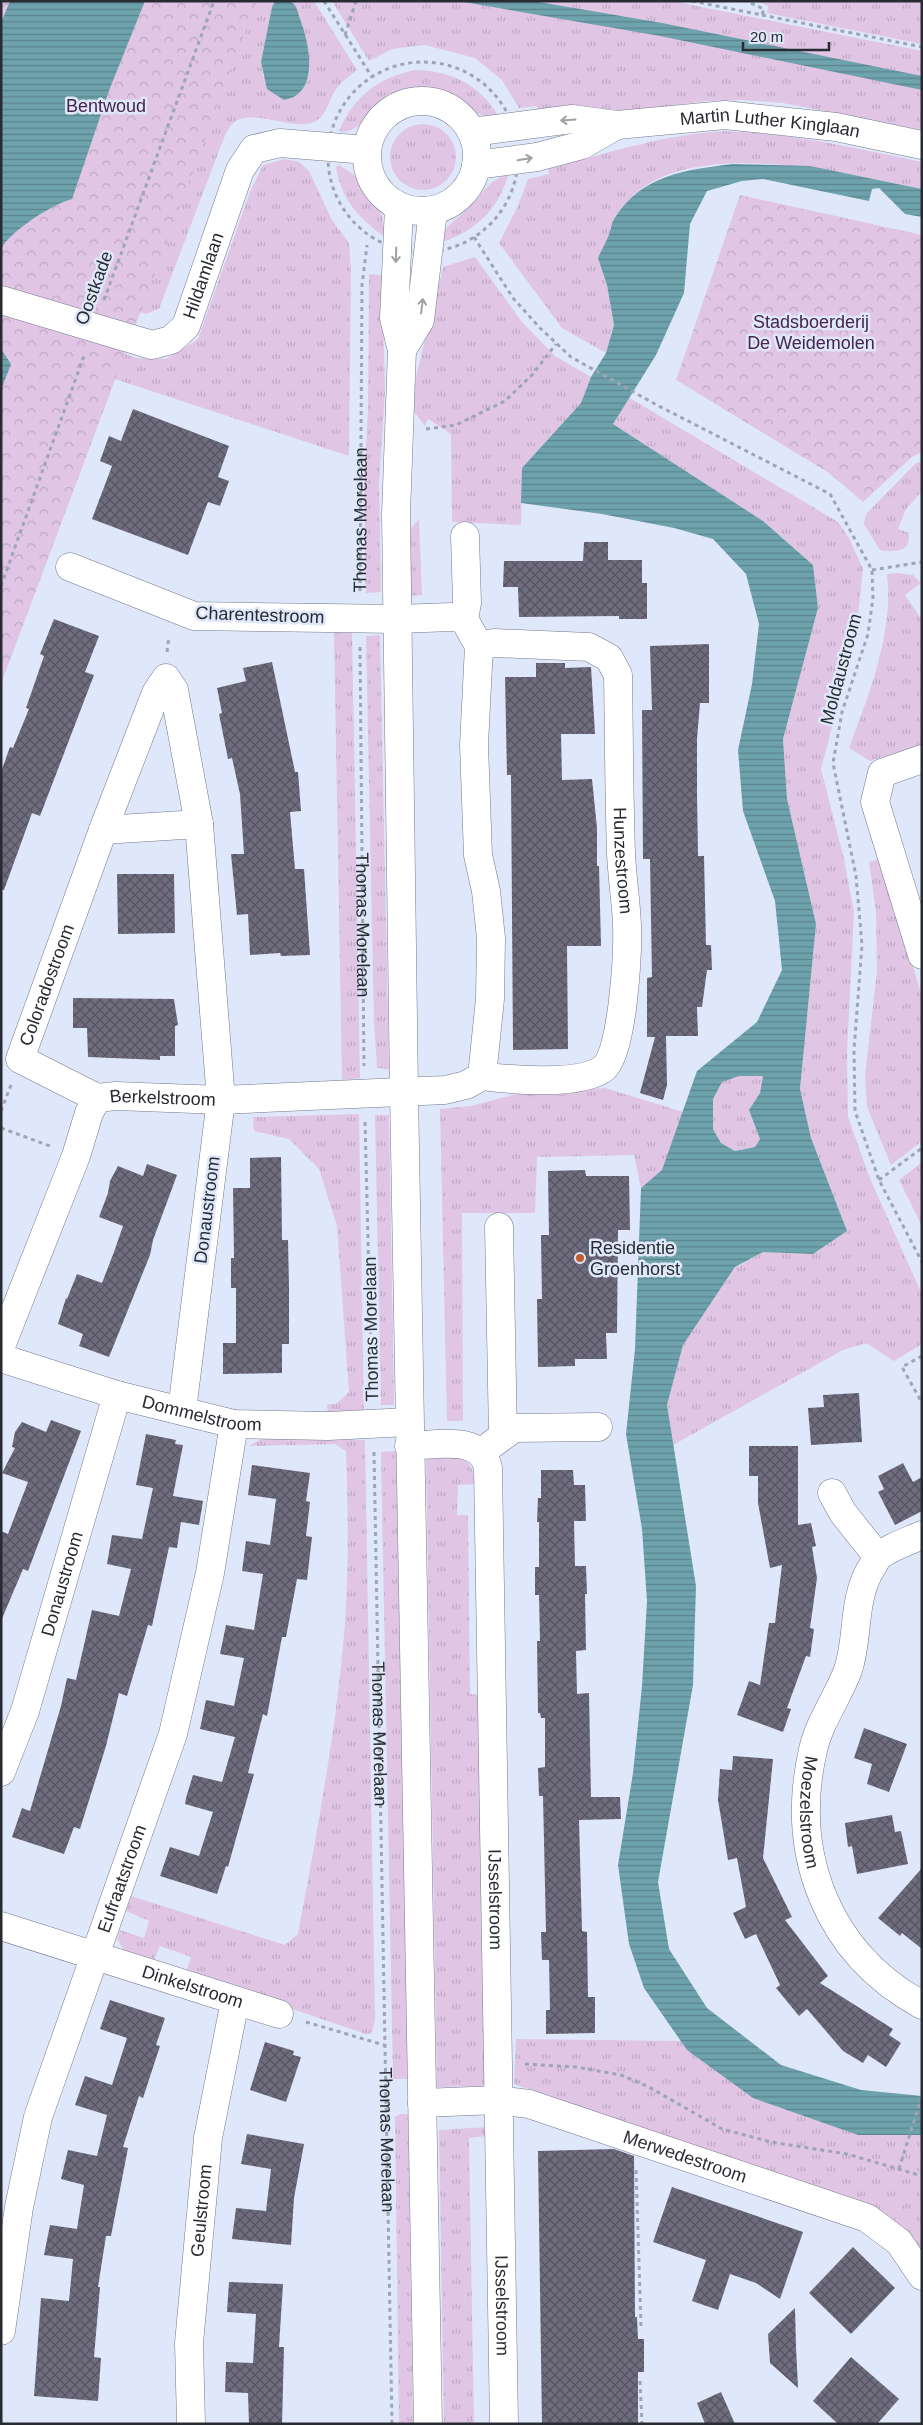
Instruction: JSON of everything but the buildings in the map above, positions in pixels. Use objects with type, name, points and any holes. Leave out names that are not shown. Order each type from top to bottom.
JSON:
[{"type":"street","points":[[418,101],[440,104],[450,109],[466,123],[472,132],[476,143],[476,165],[471,181],[462,195],[448,205],[433,211],[416,211],[399,207],[389,201],[374,183],[369,173],[367,150],[374,129],[388,113],[408,103],[418,101]]},
{"type":"street","name":"Martin Luther Kinglaan","points":[[472,132],[572,119],[617,125],[725,115],[836,127],[922,145]]},
{"type":"street","name":"Martin Luther Kinglaan","points":[[476,165],[537,157],[582,146],[617,125]]},
{"type":"street","name":"Hildamlaan","points":[[1,300],[152,344],[171,340],[186,326],[240,170],[254,149],[280,143],[367,150]]},
{"type":"street","name":"Thomas Morelaan","points":[[399,207],[394,318],[402,350],[396,514],[409,1434],[428,2424]]},
{"type":"street","name":"Thomas Morelaan","points":[[402,350],[420,320],[433,211]]},
{"type":"street","points":[[404,1092],[445,1090],[466,1085],[482,1076],[490,999],[491,938],[486,891],[478,855],[474,745],[479,646],[464,619],[467,603],[465,536]]},
{"type":"street","name":"Charentestroom","points":[[70,567],[194,616],[398,619]]},
{"type":"street","points":[[398,619],[452,617],[464,619]]},
{"type":"street","name":"Hunzestroom","points":[[479,646],[494,643],[589,647],[609,658],[618,675],[621,855],[627,926],[626,969],[619,1027],[614,1055],[604,1068],[590,1076],[577,1079],[507,1080],[482,1076]]},
{"type":"street","points":[[166,678],[174,690],[200,824],[221,1100]]},
{"type":"street","name":"Coloradostroom","points":[[97,1098],[20,1059],[103,830],[156,693],[166,678]]},
{"type":"street","points":[[922,760],[882,773],[875,802],[922,955]]},
{"type":"street","points":[[103,830],[200,824]]},
{"type":"street","name":"Berkelstroom","points":[[1,1346],[76,1156],[89,1113],[97,1098],[116,1096],[221,1100],[404,1092]]},
{"type":"street","name":"Donaustroom","points":[[182,1410],[221,1100]]},
{"type":"street","points":[[498,1227],[503,1436]]},
{"type":"street","name":"Dommelstroom","points":[[1,1358],[117,1395],[234,1424],[328,1426],[373,1423],[409,1434]]},
{"type":"street","name":"Donaustroom","points":[[1,1772],[25,1711],[117,1395]]},
{"type":"street","name":"Eufraatstroom","points":[[1,2331],[19,2208],[38,2116],[173,1734],[210,1573],[234,1424]]},
{"type":"street","points":[[409,1434],[469,1445],[481,1451],[514,1428],[598,1427]]},
{"type":"street","name":"IJsselstroom","points":[[481,1451],[486,1458],[488,1468],[497,2100],[504,2424]]},
{"type":"street","points":[[832,1493],[844,1513],[878,1557],[922,1535]]},
{"type":"street","name":"Moezelstroom","points":[[878,1557],[865,1581],[856,1614],[854,1644],[848,1668],[813,1748],[806,1803],[807,1838],[814,1875],[821,1897],[837,1927],[854,1950],[878,1975],[922,2005]]},
{"type":"street","name":"Dinkelstroom","points":[[1,1926],[279,2014]]},
{"type":"street","name":"Geulstroom","points":[[191,2424],[190,2343],[208,2138],[235,2001]]},
{"type":"street","name":"Merwedestroom","points":[[422,2103],[497,2100],[530,2104],[868,2218],[899,2242],[922,2276]]},
{"type":"path","name":"Oostkade","points":[[1,586],[214,1]]},
{"type":"path","points":[[324,1],[372,77],[348,100],[332,131]]},
{"type":"path","points":[[345,35],[356,1]]},
{"type":"path","points":[[692,1],[922,47]]},
{"type":"path","points":[[746,1],[764,9],[762,15]]},
{"type":"path","name":"Thomas Morelaan","points":[[368,235],[362,285],[360,617],[365,1094],[392,2424]]},
{"type":"path","name":"Moldaustroom","points":[[474,237],[513,298],[556,344],[571,357],[655,404],[830,494],[872,570],[873,598],[868,634],[842,712],[832,763],[856,876],[862,945],[854,1050],[855,1111],[879,1180],[922,1262]]},
{"type":"path","points":[[398,432],[456,425],[505,401],[532,375],[556,344]]},
{"type":"path","points":[[872,570],[922,562]]},
{"type":"path","points":[[166,678],[167,641],[179,610]]},
{"type":"path","points":[[1,1128],[76,1156]]},
{"type":"path","points":[[879,1180],[922,1148]]},
{"type":"path","points":[[922,1356],[902,1367],[922,1403]]},
{"type":"path","points":[[279,2014],[384,2044]]},
{"type":"path","points":[[497,2063],[576,2067],[621,2075],[649,2087],[722,2129],[770,2142],[847,2154],[922,2176]]},
{"type":"path","points":[[900,2169],[922,2095]]},
{"type":"path","points":[[635,2140],[641,2327]]},
{"type":"path","points":[[640,2381],[642,2424]]},
{"type":"green space","name":"Bentwoud","points":[[1,1],[257,1],[1,684]]},
{"type":"green space","points":[[145,1],[275,1],[272,7],[261,62],[263,76],[289,99],[305,86],[309,72],[289,1],[314,1],[357,70],[339,85],[322,116],[314,122],[295,124],[250,118],[240,119],[232,124],[220,148],[159,309],[146,314],[127,308],[1,249]]},
{"type":"green space","points":[[332,1],[672,1],[922,51],[922,130],[783,103],[742,100],[707,101],[611,113],[539,115],[537,106],[519,108],[502,80],[475,58],[425,45],[392,49],[369,61]]},
{"type":"green space","points":[[757,1],[922,1],[922,44],[767,13],[768,6]]},
{"type":"green space","points":[[416,70],[442,73],[465,82],[493,107],[500,119],[478,113],[440,92],[415,90],[386,101],[377,107],[357,127],[345,132],[339,131],[352,108],[369,90],[390,78]]},
{"type":"green space","points":[[423,124],[436,127],[446,134],[453,144],[456,157],[453,170],[446,180],[436,187],[423,190],[410,187],[400,180],[393,170],[390,157],[393,144],[400,134],[410,127]]},
{"type":"green space","points":[[723,131],[798,138],[922,162],[922,189],[855,175],[775,164],[735,163],[697,167],[663,176],[636,193],[621,209],[614,219],[608,238],[598,258],[607,285],[614,325],[606,353],[562,328],[499,243],[517,208],[528,179],[549,174],[548,169],[635,146],[678,136]]},
{"type":"green space","points":[[284,159],[299,162],[309,171],[332,220],[349,243],[351,270],[349,456],[112,378],[1,390],[81,336],[136,358],[166,359],[198,339],[250,192],[263,165]]},
{"type":"green space","points":[[339,165],[356,176],[382,215],[385,237],[359,215],[347,198],[338,178],[336,167]]},
{"type":"green space","points":[[508,175],[498,199],[484,217],[466,231],[443,242],[441,237],[451,223],[491,183]]},
{"type":"green space","name":"Stadsboerderij De Weidemolen","points":[[740,195],[922,235],[922,452],[912,457],[863,502],[829,473],[676,380]]},
{"type":"green space","points":[[475,257],[522,322],[555,356],[591,377],[581,403],[522,468],[521,525],[452,522],[451,434],[428,419],[425,426],[412,409],[416,377],[431,314],[435,281],[440,281],[443,267]]},
{"type":"green space","points":[[369,274],[386,276],[383,305],[385,392],[379,483],[381,592],[366,593],[364,488],[368,410]]},
{"type":"green space","points":[[628,397],[838,522],[849,538],[863,569],[856,634],[821,769],[844,859],[854,912],[847,1053],[848,1117],[871,1181],[922,1294],[922,1344],[894,1361],[866,1343],[843,1350],[673,1445],[667,1405],[683,1345],[735,1268],[763,1252],[813,1254],[847,1231],[811,1138],[800,1089],[816,924],[787,799],[783,739],[818,608],[813,565],[763,521],[613,424]]},
{"type":"green space","points":[[922,461],[922,491],[906,509],[898,529],[909,533],[908,544],[899,550],[880,550],[864,524],[866,514],[916,463]]},
{"type":"green space","points":[[419,519],[422,595],[410,596],[408,532]]},
{"type":"green space","points":[[887,574],[913,575],[921,583],[905,595],[922,620],[922,745],[870,761],[849,748],[872,685],[883,641],[887,618]]},
{"type":"green space","points":[[352,630],[360,1078],[342,1080],[334,633]]},
{"type":"green space","points":[[380,635],[389,1069],[377,1068],[374,1022],[366,636]]},
{"type":"green space","points":[[879,859],[922,996],[922,1141],[891,1165],[867,1107],[865,1075],[877,971],[876,912],[869,862]]},
{"type":"green space","points":[[763,1075],[760,1093],[749,1110],[760,1139],[755,1147],[735,1151],[721,1143],[713,1129],[713,1099],[722,1081],[739,1076]]},
{"type":"green space","points":[[605,1088],[683,1112],[662,1171],[641,1188],[634,1155],[537,1157],[535,1213],[462,1213],[463,1421],[447,1421],[440,1109],[471,1106],[520,1093]]},
{"type":"green space","points":[[359,1114],[364,1415],[328,1413],[327,1404],[336,1404],[349,1392],[337,1226],[319,1169],[289,1139],[254,1131],[253,1117]]},
{"type":"green space","points":[[375,1115],[389,1115],[394,1405],[381,1405]]},
{"type":"green space","points":[[922,1162],[922,1226],[899,1180]]},
{"type":"green space","points":[[263,1438],[365,1440],[375,2020],[372,2033],[366,2034],[186,1973],[191,1957],[160,1946],[152,1964],[126,1953],[117,1939],[120,1930],[144,1938],[149,1921],[126,1911],[131,1896],[285,1945],[298,1934],[326,1779],[337,1701],[345,1622],[348,1558],[346,1451],[335,1444],[249,1446]]},
{"type":"green space","points":[[396,1451],[408,2079],[393,2079],[381,1452]]},
{"type":"green space","points":[[426,1456],[452,1456],[460,1458],[470,1466],[475,1484],[458,1485],[457,1515],[468,1515],[470,1694],[478,1695],[486,2086],[437,2087]]},
{"type":"green space","points":[[516,2039],[681,2041],[687,2050],[858,2135],[922,2135],[922,2254],[917,2245],[890,2216],[828,2190],[514,2084]]},
{"type":"green space","points":[[400,2114],[408,2114],[413,2424],[399,2424],[395,2117]]},
{"type":"green space","points":[[487,2127],[486,2136],[469,2138],[474,2424],[444,2424],[439,2130]]},
{"type":"shaded area","points":[[10,1],[145,1],[110,88],[72,199],[54,206],[23,226],[1,249],[1,23]]},
{"type":"shaded area","points":[[275,1],[289,1],[295,5],[309,53],[308,78],[303,88],[296,96],[284,100],[267,89],[261,62],[272,7]]},
{"type":"shaded area","points":[[458,1],[533,1],[662,23],[922,76],[922,90],[660,36]]},
{"type":"shaded area","points":[[733,164],[810,166],[922,189],[922,217],[905,214],[879,188],[872,189],[869,201],[763,179],[742,181],[707,191],[690,224],[684,293],[656,355],[613,424],[763,521],[813,565],[818,608],[783,739],[787,799],[816,924],[800,1089],[811,1138],[847,1231],[813,1254],[763,1252],[735,1267],[683,1345],[667,1405],[696,1586],[693,1685],[658,1882],[669,1949],[707,2008],[781,2065],[861,2090],[922,2096],[922,2135],[858,2135],[753,2098],[687,2050],[644,1988],[629,1944],[618,1865],[633,1773],[642,1686],[647,1601],[642,1529],[626,1434],[635,1349],[641,1188],[662,1170],[697,1071],[757,1022],[782,970],[775,901],[743,811],[738,750],[752,684],[759,624],[746,574],[713,539],[674,528],[602,514],[521,503],[522,468],[581,403],[591,377],[606,353],[614,325],[607,285],[598,258],[614,219],[625,204],[652,183],[682,172]],"holes":[[[739,1076],[763,1076],[760,1093],[749,1110],[760,1139],[755,1147],[735,1151],[721,1143],[713,1129],[713,1099],[722,1082]]]},
{"type":"shaded area","points":[[1,349],[11,364],[1,390]]},
{"type":"place","name":"Residentie Groenhorst","points":[[580,1258]]}]
